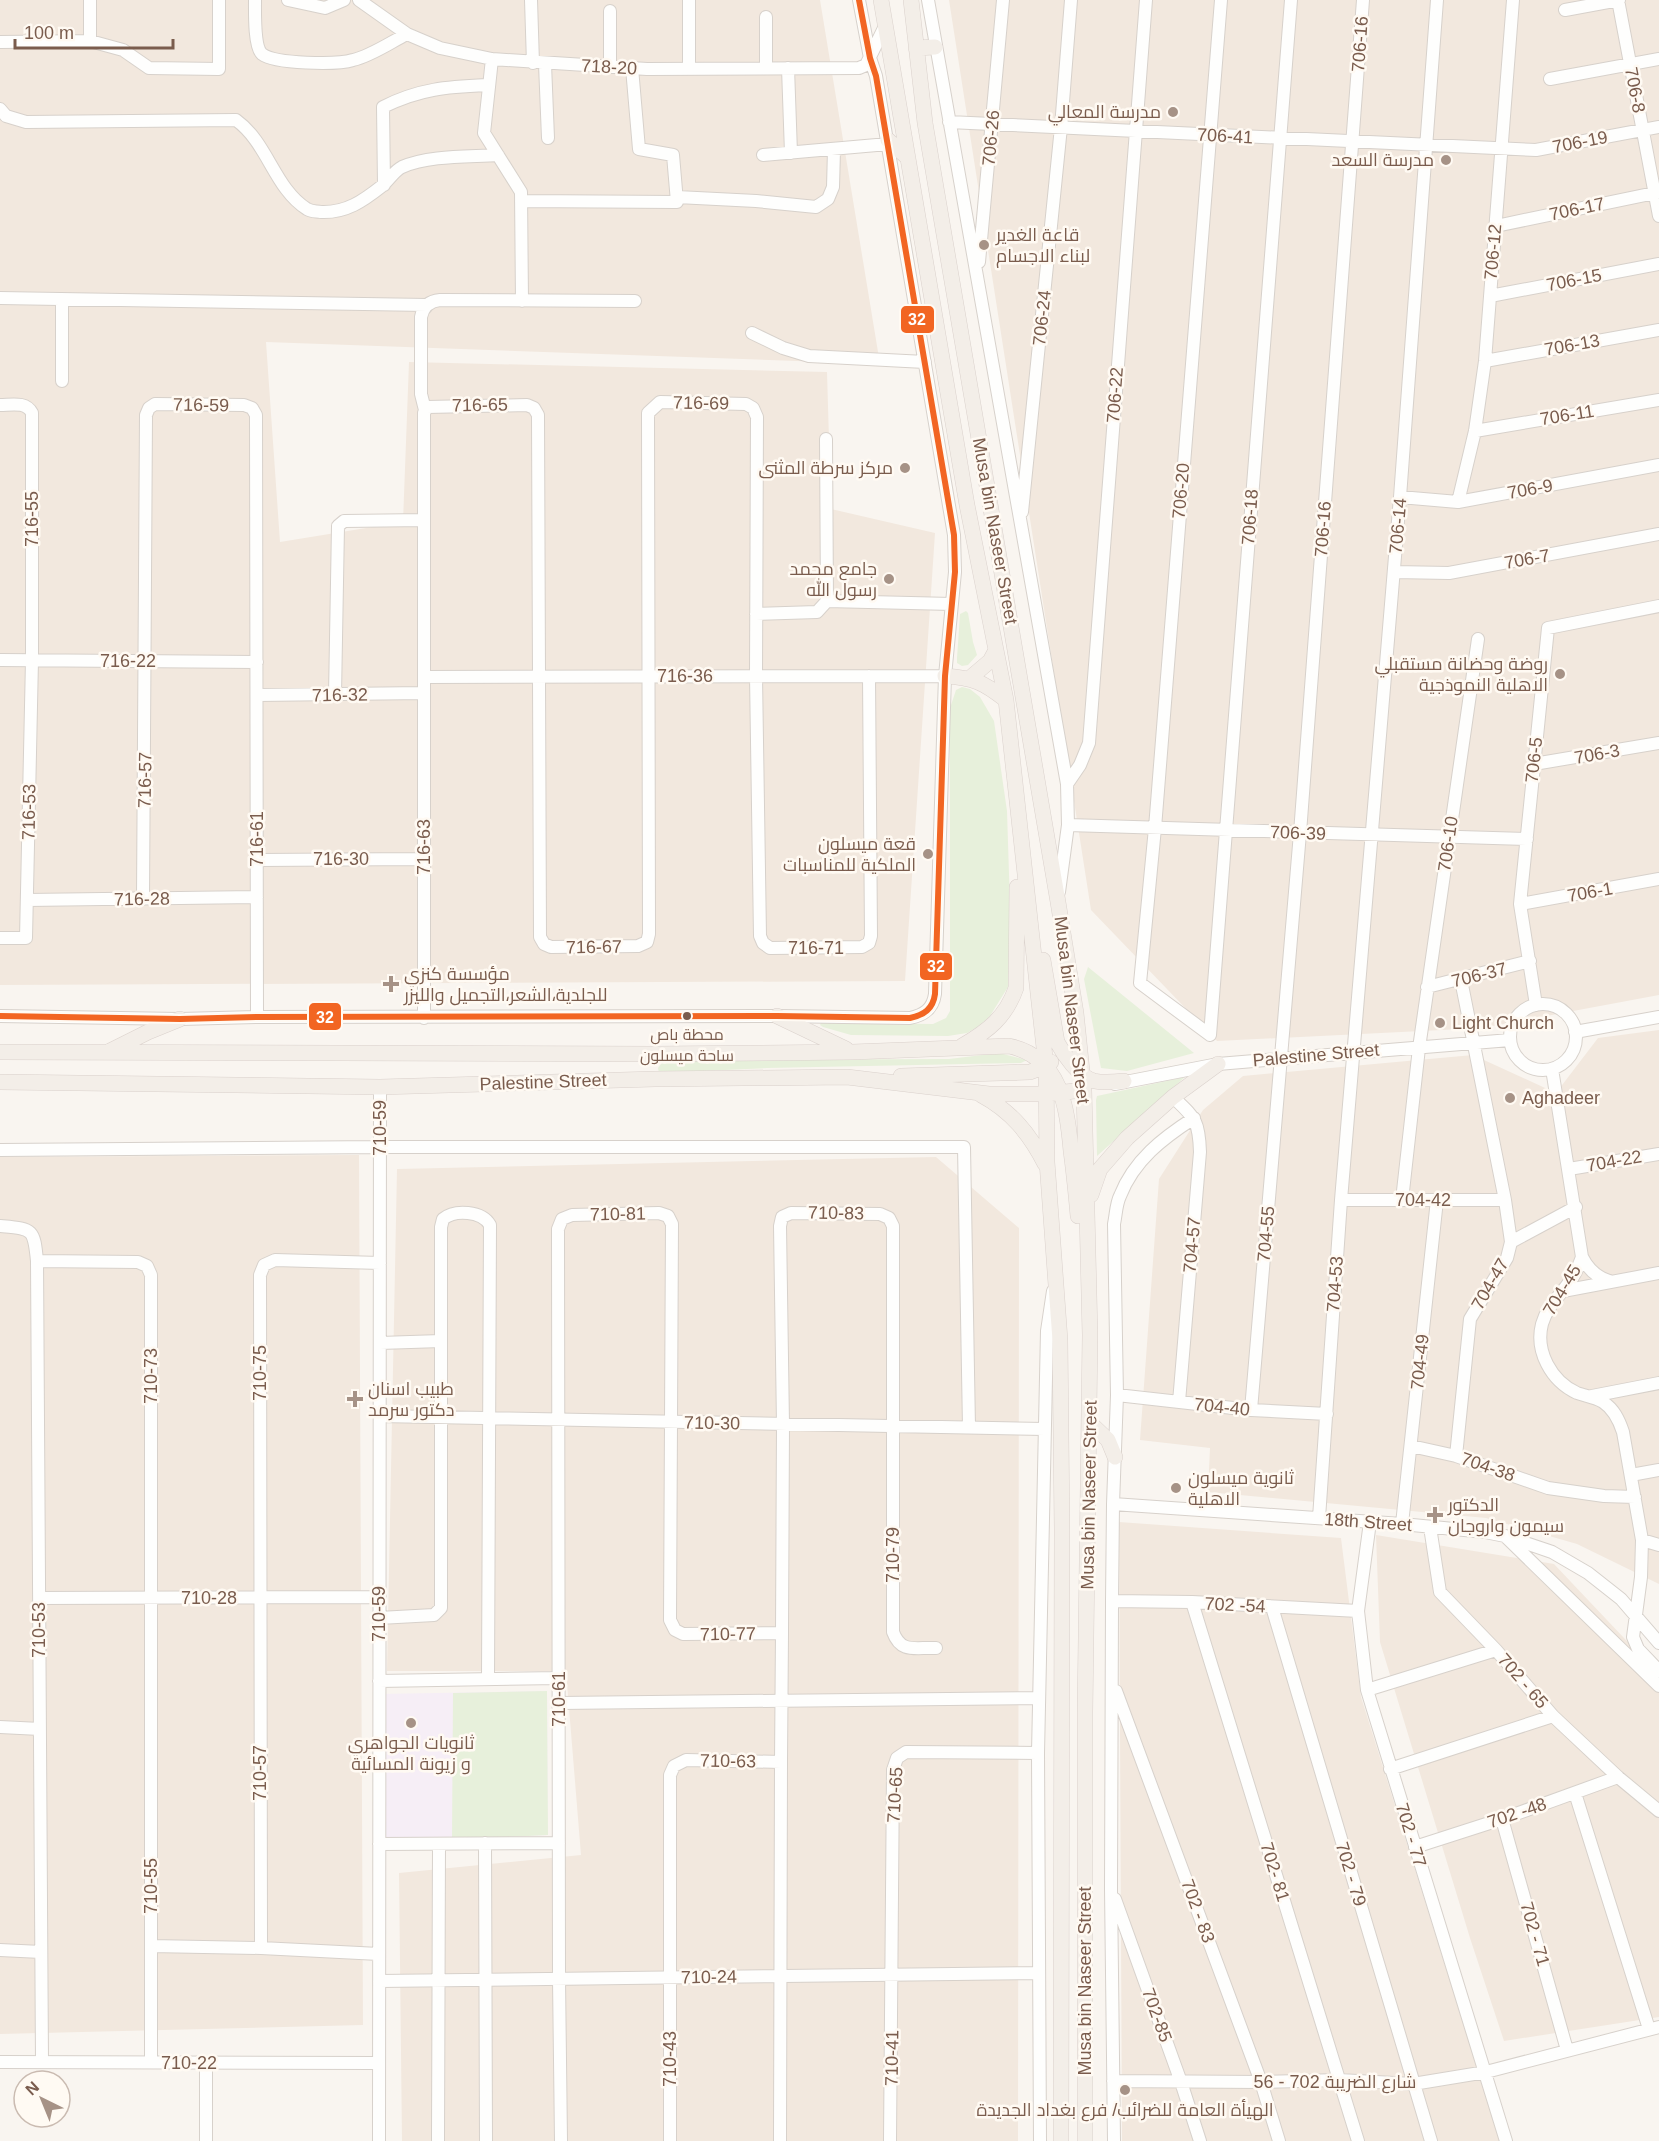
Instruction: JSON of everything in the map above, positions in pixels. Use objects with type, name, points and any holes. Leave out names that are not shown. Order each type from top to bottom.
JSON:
[{"type":"main road","name":"Musa bin Naseer Street","points":[[881,0],[967,505],[1006,700],[1046,1066],[1054,1093],[1048,1168],[1060,1340],[1061,2141]]},
{"type":"main road","name":"Musa bin Naseer Street","points":[[911,0],[925,123],[1058,902],[1076,1013],[1084,1090],[1090,1335],[1085,1737],[1085,2141]]},
{"type":"main road","points":[[916,48],[936,47]]},
{"type":"main road","points":[[888,142],[908,158]]},
{"type":"main road","points":[[970,678],[990,661],[996,650]]},
{"type":"main road","points":[[945,676],[970,678],[995,691],[1006,700]]},
{"type":"main road","points":[[956,1049],[984,1034],[993,1026],[1010,1002],[1016,988],[1018,821]]},
{"type":"main road","points":[[1018,821],[1058,1042],[1063,1054],[1082,1074],[1094,1081],[1124,1081]]},
{"type":"main road","points":[[847,1077],[1030,1072],[1046,1066],[1063,1054],[1072,1034],[1076,1013]]},
{"type":"main road","points":[[777,1016],[852,1052]]},
{"type":"main road","points":[[107,1053],[180,1018]]},
{"type":"main road","name":"Palestine Street","points":[[0,1052],[654,1054],[852,1052],[1009,1046],[1022,1048],[1046,1066]]},
{"type":"main road","points":[[654,1054],[655,1079]]},
{"type":"main road","points":[[1087,1209],[1100,1169],[1111,1155],[1147,1119],[1218,1064]]},
{"type":"main road","name":"Palestine Street","points":[[0,1082],[380,1087],[655,1079],[847,1077],[976,1092],[1054,1093],[1084,1090]]},
{"type":"main road","points":[[976,1092],[1012,1116],[1034,1142],[1048,1168]]},
{"type":"main road","points":[[1054,1093],[1068,1112],[1090,1335]]},
{"type":"main road","points":[[1089,1422],[1108,1440],[1115,1457]]},
{"type":"street","points":[[90,0],[90,41]]},
{"type":"street","points":[[0,42],[90,41],[123,50],[149,68],[219,69],[219,0]]},
{"type":"street","points":[[255,0],[258,46],[262,54],[275,58],[302,63],[353,61],[407,34]]},
{"type":"street","points":[[288,0],[325,8],[344,0]]},
{"type":"street","name":"718-20","points":[[358,0],[407,34],[440,48],[492,59],[610,67],[689,69],[859,68],[866,65],[870,58]]},
{"type":"street","points":[[531,0],[548,138]]},
{"type":"street","points":[[689,0],[689,69]]},
{"type":"street","points":[[0,1016],[910,1018],[922,1016],[931,1008],[934,1001],[945,676],[955,572],[954,535],[888,142],[859,0]]},
{"type":"street","name":"706-26","points":[[977,276],[1003,0]]},
{"type":"street","name":"706-24","points":[[1020,528],[1061,128],[1071,0]]},
{"type":"street","name":"706-22","points":[[1067,784],[1080,765],[1089,743],[1146,0]]},
{"type":"street","name":"706-20","points":[[1210,1035],[1140,983],[1155,828],[1221,0]]},
{"type":"street","name":"706-18","points":[[1210,1035],[1291,0]]},
{"type":"street","name":"706-16","points":[[1281,1058],[1363,0]]},
{"type":"street","name":"706-14","points":[[1355,1051],[1437,0]]},
{"type":"street","name":"706-12","points":[[1458,502],[1475,431],[1485,361],[1513,0]]},
{"type":"street","points":[[1565,10],[1619,0]]},
{"type":"street","name":"706-8","points":[[1619,0],[1657,193],[1659,216]]},
{"type":"street","points":[[928,1],[1067,784],[1068,825],[1058,902]]},
{"type":"street","points":[[610,11],[610,67]]},
{"type":"street","points":[[766,17],[766,68]]},
{"type":"street","points":[[870,58],[885,26]]},
{"type":"street","points":[[492,59],[484,133],[521,192],[522,300]]},
{"type":"street","points":[[1550,79],[1659,59]]},
{"type":"street","points":[[521,201],[677,202],[673,155],[639,149],[632,68]]},
{"type":"street","points":[[788,68],[791,153]]},
{"type":"street","points":[[384,185],[383,107],[404,96],[435,88],[489,85]]},
{"type":"street","points":[[3,112],[26,122],[236,120],[257,140],[293,198],[310,211],[332,212],[351,208],[384,185],[399,168],[418,161],[498,155]]},
{"type":"street","name":"706-41","points":[[949,122],[1500,149]]},
{"type":"street","name":"706-19","points":[[1500,149],[1536,150],[1659,127]]},
{"type":"street","points":[[763,155],[834,150],[888,142]]},
{"type":"street","points":[[677,197],[816,207],[828,199],[833,187],[834,150]]},
{"type":"street","name":"706-17","points":[[1496,225],[1657,193]]},
{"type":"street","name":"706-15","points":[[1490,296],[1659,264]]},
{"type":"street","points":[[0,298],[427,305],[440,300],[635,301]]},
{"type":"street","points":[[62,299],[62,381]]},
{"type":"street","points":[[425,410],[421,394],[421,317],[427,305]]},
{"type":"street","name":"706-13","points":[[1485,361],[1659,330]]},
{"type":"street","points":[[752,333],[783,348],[809,356],[925,362]]},
{"type":"street","name":"706-11","points":[[1475,431],[1659,400]]},
{"type":"street","name":"716-69","points":[[648,676],[648,412],[660,402],[746,404],[753,408],[757,417],[756,676]]},
{"type":"street","name":"716-59","points":[[146,661],[146,415],[149,408],[155,404],[244,405],[252,408],[256,415],[256,662]]},
{"type":"street","name":"716-55","points":[[0,405],[24,405],[32,413],[32,660]]},
{"type":"street","name":"716-65","points":[[424,677],[425,410],[430,406],[527,405],[534,408],[538,415],[540,677]]},
{"type":"street","points":[[756,614],[817,612],[827,602],[826,438]]},
{"type":"street","name":"706-9","points":[[1400,497],[1458,502],[1659,465]]},
{"type":"street","points":[[335,695],[338,526],[344,521],[424,520]]},
{"type":"street","name":"706-7","points":[[1394,572],[1449,573],[1659,534]]},
{"type":"street","points":[[827,602],[952,604]]},
{"type":"street","name":"706-5","points":[[1536,1005],[1521,904],[1548,628],[1659,606]]},
{"type":"street","name":"706-10","points":[[1402,1200],[1419,1048],[1478,639]]},
{"type":"street","name":"716-22","points":[[0,660],[256,662]]},
{"type":"street","name":"716-53","points":[[0,938],[26,938],[32,660]]},
{"type":"street","name":"716-57","points":[[144,899],[146,661]]},
{"type":"street","name":"716-61","points":[[256,662],[257,1017]]},
{"type":"street","name":"716-67","points":[[540,677],[540,937],[544,944],[551,947],[562,947],[638,946],[647,942],[648,676]]},
{"type":"street","name":"716-71","points":[[756,676],[760,936],[763,944],[770,948],[862,947],[869,944],[869,676]]},
{"type":"street","name":"716-36","points":[[424,677],[945,676]]},
{"type":"street","name":"716-63","points":[[424,677],[424,1018]]},
{"type":"street","name":"716-32","points":[[256,695],[424,693]]},
{"type":"street","name":"706-3","points":[[1534,764],[1659,743]]},
{"type":"street","name":"706-39","points":[[1068,825],[1527,839]]},
{"type":"street","name":"716-30","points":[[257,860],[424,859]]},
{"type":"street","name":"706-1","points":[[1521,904],[1659,879]]},
{"type":"street","name":"716-28","points":[[27,900],[257,897]]},
{"type":"street","name":"706-37","points":[[1428,987],[1530,962]]},
{"type":"street","name":"704-47","points":[[1456,1456],[1470,1319],[1507,1258],[1511,1242],[1505,1200],[1461,980]]},
{"type":"street","points":[[1546,1004],[1563,1011],[1570,1017],[1575,1032],[1572,1052],[1567,1060],[1552,1069],[1539,1070],[1527,1067],[1517,1059],[1511,1048],[1512,1024],[1526,1008],[1536,1005],[1546,1004]]},
{"type":"street","points":[[1575,1032],[1659,1017]]},
{"type":"street","name":"Palestine Street","points":[[1084,1090],[1218,1064],[1510,1040]]},
{"type":"street","name":"704-53","points":[[1319,1518],[1341,1200],[1355,1051]]},
{"type":"street","name":"704-55","points":[[1251,1410],[1281,1058]]},
{"type":"street","name":"704-45","points":[[1552,1069],[1576,1207],[1582,1257],[1572,1279],[1546,1312],[1540,1339],[1547,1365],[1555,1377],[1577,1393],[1602,1402],[1612,1409],[1619,1420],[1642,1540],[1641,1577],[1635,1614]]},
{"type":"street","name":"710-59","points":[[379,2141],[380,1087]]},
{"type":"street","points":[[1114,2141],[1112,1601],[1117,1395],[1114,1224],[1119,1197],[1137,1165],[1162,1138],[1194,1118],[1173,1097]]},
{"type":"street","name":"704-57","points":[[1179,1402],[1200,1152],[1194,1118]]},
{"type":"street","points":[[0,1150],[380,1147],[964,1147],[969,1427]]},
{"type":"street","name":"704-22","points":[[1569,1169],[1659,1154]]},
{"type":"street","name":"704-42","points":[[1341,1200],[1505,1200]]},
{"type":"street","name":"704-49","points":[[1402,1524],[1437,1200]]},
{"type":"street","points":[[1511,1242],[1576,1207]]},
{"type":"street","name":"710-81","points":[[559,1420],[558,1229],[562,1219],[572,1215],[659,1213],[668,1216],[672,1224],[671,1422]]},
{"type":"street","name":"710-83","points":[[783,1424],[780,1226],[782,1217],[791,1213],[880,1214],[889,1218],[893,1226],[894,1426]]},
{"type":"street","points":[[379,1618],[434,1615],[441,1608],[441,1227],[443,1219],[451,1214],[474,1214],[486,1220],[490,1226],[491,1418],[488,1679]]},
{"type":"street","name":"710-53","points":[[0,1226],[25,1228],[32,1233],[37,1261],[42,2062]]},
{"type":"street","points":[[1582,1257],[1590,1270],[1611,1282]]},
{"type":"street","name":"710-75","points":[[260,1598],[260,1275],[264,1265],[275,1260],[380,1263]]},
{"type":"street","name":"710-73","points":[[37,1261],[138,1262],[147,1266],[151,1275],[150,1598]]},
{"type":"street","points":[[1563,1290],[1659,1273]]},
{"type":"street","points":[[1040,2141],[1039,1698],[1047,1331],[1056,1281]]},
{"type":"street","points":[[380,1343],[441,1341]]},
{"type":"street","points":[[1591,1397],[1659,1383]]},
{"type":"street","name":"704-40","points":[[1117,1395],[1251,1410],[1327,1414]]},
{"type":"street","name":"710-30","points":[[380,1416],[1045,1429]]},
{"type":"street","name":"710-61","points":[[559,1420],[559,1979]]},
{"type":"street","name":"710-77","points":[[671,1422],[670,1620],[675,1630],[683,1634],[782,1633],[783,1424]]},
{"type":"street","name":"710-79","points":[[894,1426],[893,1632],[897,1643],[904,1647],[936,1648]]},
{"type":"street","name":"704-38","points":[[1411,1446],[1456,1456],[1548,1488],[1604,1496],[1635,1497]]},
{"type":"street","points":[[1631,1475],[1659,1470]]},
{"type":"street","name":"18th Street","points":[[1113,1504],[1402,1524],[1505,1536],[1530,1543],[1570,1562],[1605,1585],[1635,1614],[1659,1643]]},
{"type":"street","name":"702 - 77","points":[[1370,1522],[1358,1611],[1367,1690],[1506,2141]]},
{"type":"street","name":"702 - 65","points":[[1430,1527],[1440,1592],[1496,1650],[1553,1716],[1618,1777],[1657,1806]]},
{"type":"street","points":[[1505,1536],[1659,1686]]},
{"type":"street","points":[[1642,1540],[1659,1536]]},
{"type":"street","points":[[1642,1540],[1659,1545]]},
{"type":"street","name":"710-28","points":[[39,1598],[379,1597]]},
{"type":"street","name":"710-55","points":[[150,1598],[151,2062]]},
{"type":"street","name":"710-57","points":[[260,1598],[261,1948]]},
{"type":"street","name":"702 -54","points":[[1112,1601],[1192,1602],[1358,1611]]},
{"type":"street","name":"702- 81","points":[[1192,1602],[1358,2141]]},
{"type":"street","name":"702 - 79","points":[[1272,1607],[1431,2141]]},
{"type":"street","points":[[1635,1614],[1632,1629],[1634,1641],[1642,1654],[1659,1671]]},
{"type":"street","points":[[781,1762],[782,1633]]},
{"type":"street","points":[[1367,1690],[1496,1650]]},
{"type":"street","points":[[379,1681],[559,1678]]},
{"type":"street","name":"702 - 83","points":[[1113,1682],[1261,2082],[1279,2141]]},
{"type":"street","points":[[559,1702],[1039,1698]]},
{"type":"street","points":[[1390,1769],[1553,1716]]},
{"type":"street","points":[[0,1727],[40,1729]]},
{"type":"street","name":"710-65","points":[[893,1975],[893,1770],[897,1758],[906,1752],[1038,1753]]},
{"type":"street","name":"710-63","points":[[670,1978],[670,1775],[674,1766],[686,1760],[781,1762],[780,1976]]},
{"type":"street","name":"702 -48","points":[[1414,1847],[1502,1819],[1618,1777]]},
{"type":"street","points":[[1575,1793],[1654,2028]]},
{"type":"street","name":"702 - 71","points":[[1502,1819],[1567,2050]]},
{"type":"street","points":[[485,1843],[486,2141]]},
{"type":"street","points":[[379,1844],[559,1843]]},
{"type":"street","points":[[438,2141],[440,1844]]},
{"type":"street","name":"702-85","points":[[1112,1889],[1200,2141]]},
{"type":"street","points":[[151,1946],[261,1948],[379,1954]]},
{"type":"street","points":[[0,1950],[41,1952]]},
{"type":"street","name":"710-24","points":[[379,1981],[1039,1973]]},
{"type":"street","name":"710-41","points":[[890,2141],[893,1975]]},
{"type":"street","points":[[780,1976],[780,2141]]},
{"type":"street","name":"710-43","points":[[670,1978],[670,2141]]},
{"type":"street","points":[[559,1979],[561,2141]]},
{"type":"street","name":"شارع الضريبة 702 - 56","points":[[1113,2081],[1339,2080],[1413,2084],[1486,2072],[1654,2028]]},
{"type":"street","name":"710-22","points":[[0,2062],[379,2063]]},
{"type":"street","points":[[206,2063],[206,2141]]},
{"type":"shaded area","points":[[0,0],[820,0],[880,364],[266,342],[280,542],[403,522],[409,362],[827,372],[831,509],[935,533],[905,981],[0,985]]},
{"type":"shaded area","points":[[949,0],[1659,0],[1659,995],[1482,1028],[1217,1041],[1091,910]]},
{"type":"shaded area","points":[[1659,1030],[1659,1584],[1577,1544],[1486,1518],[1208,1492],[1210,1448],[1140,1440],[1159,1179],[1203,1110],[1243,1076],[1473,1055],[1556,1093],[1598,1038]]},
{"type":"shaded area","points":[[359,1155],[363,2025],[0,2034],[0,1157]]},
{"type":"shaded area","points":[[936,1157],[1019,1228],[1018,2141],[402,2141],[399,1873],[581,1855],[566,1671],[387,1671],[397,1169]]},
{"type":"shaded area","points":[[1119,1522],[1341,1538],[1361,1697],[1500,2141],[1122,2141]]},
{"type":"shaded area","points":[[1376,1535],[1554,1564],[1659,1675],[1659,2017],[1504,2041],[1470,1938],[1380,1642]]},
{"type":"shaded area","points":[[547,1691],[548,1835],[383,1843],[378,1694]]},
{"type":"green space","points":[[966,611],[977,655],[968,665],[962,666],[957,663],[960,614]]},
{"type":"green space","points":[[962,687],[970,689],[980,697],[994,721],[1007,811],[1011,937],[1008,987],[990,1016],[967,1033],[948,1036],[851,1035],[823,1027],[821,1023],[933,1024],[946,1018],[950,1011],[950,708],[956,690]]},
{"type":"green space","points":[[1088,967],[1194,1053],[1127,1071],[1101,1068],[1084,979]]},
{"type":"green space","points":[[999,1053],[1027,1060],[1021,1063],[767,1068],[659,1073],[658,1068],[664,1060],[949,1059]]},
{"type":"green space","points":[[1185,1077],[1097,1156],[1097,1096]]},
{"type":"green space","points":[[547,1691],[548,1835],[452,1840],[453,1693]]},
{"type":"transit line","name":"32","points":[[0,1016],[180,1019],[777,1016],[910,1018],[924,1013],[930,1007],[935,994],[945,676],[955,572],[954,535],[876,76],[870,58],[859,0]]},
{"type":"place","name":"مدرسة المعالي","points":[[1173,112]]},
{"type":"place","name":"مدرسة السعد","points":[[1446,160]]},
{"type":"place","name":"قاعة الغدير لبناء الاجسام","points":[[984,245]]},
{"type":"place","name":"مركز سرطة المثنى","points":[[905,468]]},
{"type":"place","name":"جامع محمد رسول الله","points":[[889,579]]},
{"type":"place","name":"روضة وحضانة مستقبلي الاهلية النموذجية","points":[[1560,674]]},
{"type":"place","name":"قعة ميسلون الملكية للمناسبات","points":[[928,854]]},
{"type":"place","name":"مؤسسة كنزي للجلدية،الشعر،التجميل والليزر","points":[[391,984]]},
{"type":"place","name":"محطة باص ساحة ميسلون","points":[[687,1016]]},
{"type":"place","name":"Light Church","points":[[1440,1023]]},
{"type":"place","name":"Aghadeer","points":[[1510,1098]]},
{"type":"place","name":"طبيب اسنان دكتور سرمد","points":[[355,1399]]},
{"type":"place","name":"ثانوية ميسلون الاهلية","points":[[1176,1488]]},
{"type":"place","name":"الدكتور سيمون واروجان","points":[[1435,1515]]},
{"type":"place","name":"ثانويات الجواهري و زيونة المسائية","points":[[411,1723]]},
{"type":"place","name":"الهيأة العامة للضرائب/ فرع بغداد الجديدة","points":[[1125,2090]]}]
